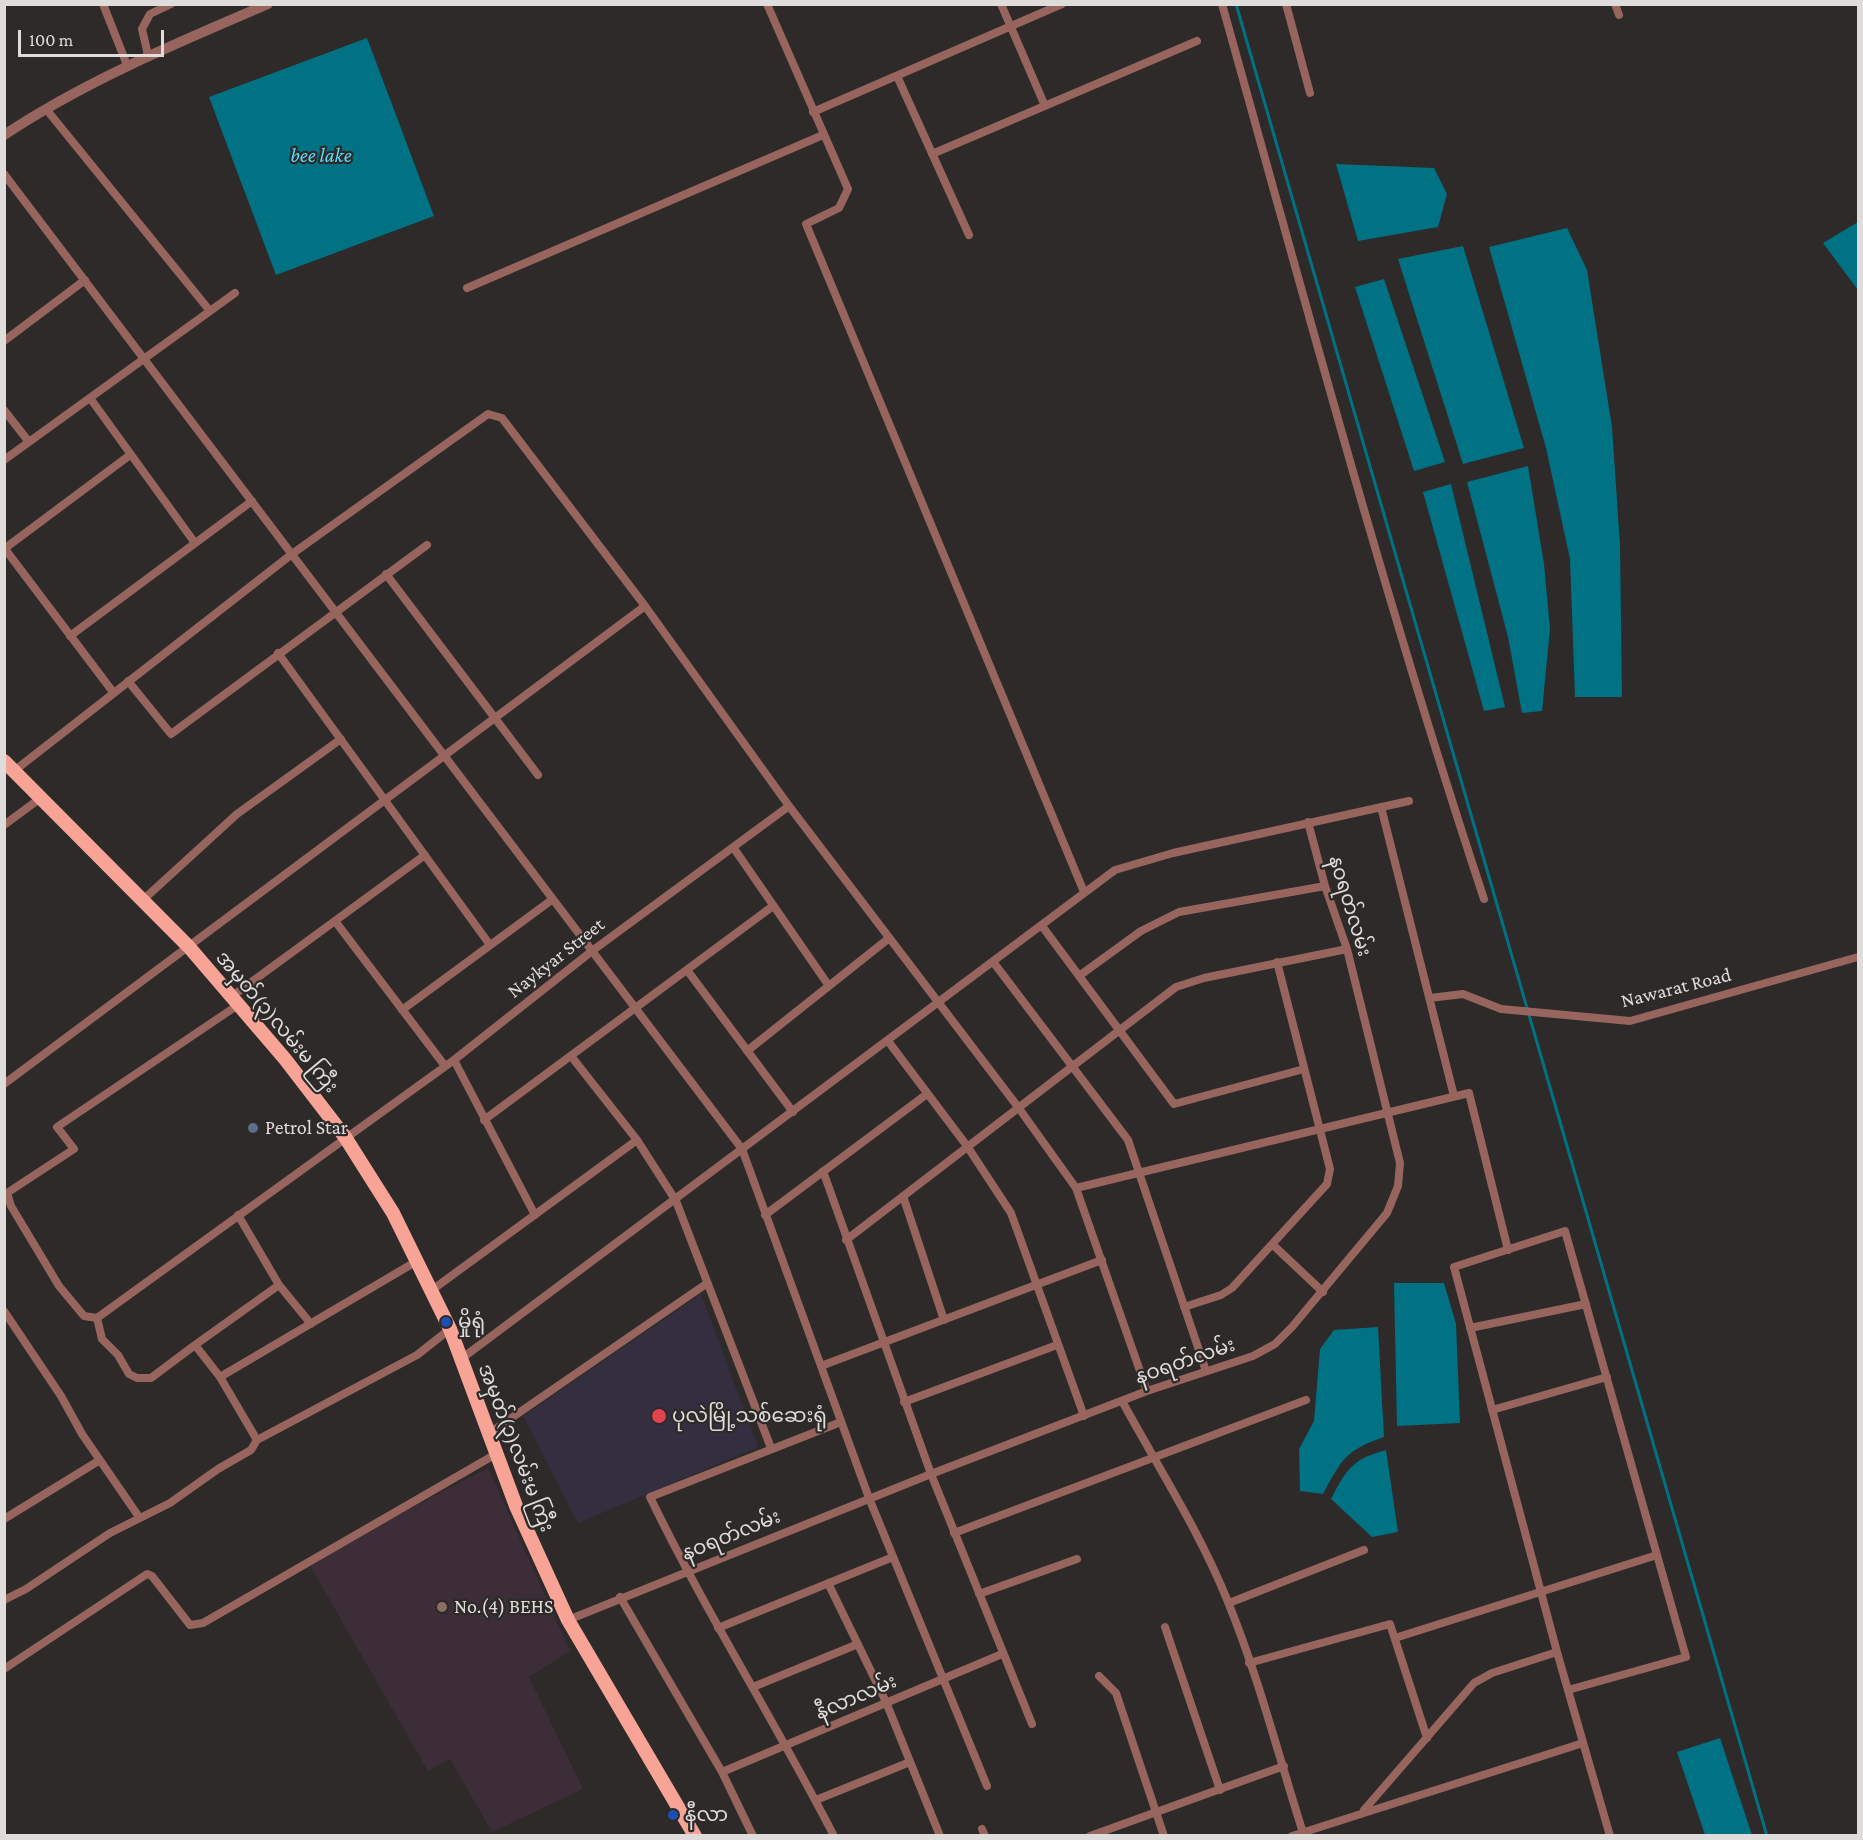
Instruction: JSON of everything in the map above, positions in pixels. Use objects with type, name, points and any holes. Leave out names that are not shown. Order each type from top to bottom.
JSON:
[{"type":"main road","name":"အမှတ်(၃)လမ်းမ ကြီး","points":[[9,766],[189,946],[345,1137],[393,1213],[432,1290],[450,1329],[496,1454],[543,1568],[568,1620],[694,1836]]},
{"type":"street","points":[[103,4],[127,65]]},
{"type":"street","points":[[148,55],[142,29],[150,14],[171,4]]},
{"type":"street","points":[[4,135],[46,109],[127,65],[268,4]]},
{"type":"street","points":[[767,4],[848,189],[839,208],[806,224],[1084,892]]},
{"type":"street","points":[[1001,4],[1045,106]]},
{"type":"street","points":[[813,112],[1062,4]]},
{"type":"street","points":[[1222,4],[1357,485],[1440,767],[1484,899]]},
{"type":"street","points":[[1286,4],[1310,93]]},
{"type":"street","points":[[1616,4],[1619,15]]},
{"type":"street","points":[[932,154],[1197,41]]},
{"type":"street","points":[[897,76],[969,235]]},
{"type":"street","points":[[46,109],[210,311]]},
{"type":"street","points":[[467,288],[823,135]]},
{"type":"street","points":[[4,174],[742,1149],[869,1498],[987,1786]]},
{"type":"street","points":[[4,341],[85,280]]},
{"type":"street","points":[[4,460],[235,293]]},
{"type":"street","points":[[90,398],[195,543]]},
{"type":"street","points":[[4,410],[29,442]]},
{"type":"street","points":[[9,766],[128,681],[292,554],[488,414],[502,418],[645,606],[789,806],[1018,1107],[1076,1188],[1147,1391]]},
{"type":"street","points":[[113,692],[5,549],[130,454]]},
{"type":"street","points":[[70,636],[252,501]]},
{"type":"street","points":[[128,681],[171,734],[335,611],[428,545]]},
{"type":"street","points":[[386,574],[538,776]]},
{"type":"street","points":[[4,1084],[443,754],[645,606]]},
{"type":"street","points":[[278,653],[490,945]]},
{"type":"street","points":[[144,899],[237,814],[341,739]]},
{"type":"street","points":[[4,825],[42,797]]},
{"type":"street","points":[[461,1359],[676,1201],[1115,870],[1140,861],[1409,801]]},
{"type":"street","name":"Naykyar Street","points":[[97,1318],[454,1060],[592,951],[789,806]]},
{"type":"street","points":[[1381,807],[1454,1096]]},
{"type":"street","name":"နဝရတ်လမ်း","points":[[568,1620],[686,1570],[869,1498],[1147,1391],[1253,1356],[1275,1344],[1323,1292],[1387,1213],[1398,1186],[1400,1163],[1347,949],[1325,886],[1308,822]]},
{"type":"street","points":[[733,847],[829,986]]},
{"type":"street","points":[[279,1285],[151,1378],[137,1378],[129,1374],[118,1355],[102,1338],[97,1318],[84,1316],[59,1286],[11,1206],[7,1193],[74,1149],[57,1127],[235,1001],[335,921],[425,855]]},
{"type":"street","points":[[1079,976],[1141,931],[1179,912],[1325,886]]},
{"type":"street","points":[[402,1010],[553,899]]},
{"type":"street","points":[[484,1120],[773,906]]},
{"type":"street","points":[[335,921],[445,1066]]},
{"type":"street","points":[[1042,926],[1173,1104],[1305,1069]]},
{"type":"street","points":[[747,1051],[888,939]]},
{"type":"street","points":[[846,1240],[1176,987],[1204,978],[1347,949]]},
{"type":"street","name":"Nawarat Road","points":[[1430,998],[1463,994],[1502,1009],[1630,1021],[1858,957]]},
{"type":"street","points":[[1184,1307],[1221,1295],[1232,1288],[1327,1184],[1330,1169],[1278,962]]},
{"type":"street","points":[[994,963],[1128,1140],[1206,1371]]},
{"type":"street","points":[[687,970],[793,1112]]},
{"type":"street","points":[[888,1041],[967,1146],[1011,1213],[1039,1285],[1084,1416]]},
{"type":"street","points":[[571,1056],[637,1140],[676,1201],[771,1448]]},
{"type":"street","points":[[454,1060],[535,1215]]},
{"type":"street","points":[[1076,1188],[1470,1093],[1508,1250]]},
{"type":"street","points":[[765,1215],[927,1094]]},
{"type":"street","points":[[432,1290],[637,1140]]},
{"type":"street","points":[[823,1172],[882,1343],[931,1474],[1032,1724]]},
{"type":"street","points":[[903,1196],[944,1320]]},
{"type":"street","points":[[237,1215],[279,1285],[311,1324]]},
{"type":"street","points":[[1568,1690],[1686,1657],[1565,1231],[1454,1267],[1557,1652],[1610,1836]]},
{"type":"street","points":[[1272,1244],[1323,1292]]},
{"type":"street","points":[[820,1366],[1102,1260]]},
{"type":"street","points":[[220,1377],[417,1261]]},
{"type":"street","points":[[488,1434],[706,1284]]},
{"type":"street","points":[[1470,1328],[1586,1304]]},
{"type":"street","points":[[4,1311],[139,1517]]},
{"type":"street","points":[[4,1328],[15,1327]]},
{"type":"street","points":[[4,1600],[139,1517],[170,1503],[218,1469],[251,1450],[257,1440],[417,1355],[450,1329]]},
{"type":"street","points":[[195,1345],[220,1377],[257,1440]]},
{"type":"street","points":[[904,1401],[1058,1345]]},
{"type":"street","points":[[1492,1410],[1606,1377]]},
{"type":"street","points":[[954,1533],[1306,1400]]},
{"type":"street","points":[[1122,1401],[1187,1516],[1228,1603],[1284,1766],[1303,1834]]},
{"type":"street","points":[[834,1836],[787,1744],[686,1570],[650,1497],[840,1422]]},
{"type":"street","points":[[4,1669],[147,1574],[152,1576],[190,1625],[203,1623],[496,1454]]},
{"type":"street","points":[[4,1519],[100,1460]]},
{"type":"street","points":[[1228,1603],[1364,1550]]},
{"type":"street","points":[[1395,1638],[1657,1555]]},
{"type":"street","points":[[718,1628],[893,1557]]},
{"type":"street","points":[[979,1594],[1077,1559]]},
{"type":"street","points":[[828,1583],[886,1702],[940,1836]]},
{"type":"street","points":[[620,1597],[722,1772],[753,1836]]},
{"type":"street","points":[[1249,1663],[1390,1624],[1427,1738]]},
{"type":"street","points":[[1165,1627],[1220,1790]]},
{"type":"street","points":[[753,1687],[858,1644]]},
{"type":"street","points":[[1364,1810],[1474,1683],[1492,1673],[1557,1652]]},
{"type":"street","name":"နီလာလမ်း","points":[[722,1772],[1002,1654]]},
{"type":"street","points":[[1100,1676],[1116,1693],[1164,1836]]},
{"type":"street","points":[[1292,1836],[1303,1834],[1364,1810],[1583,1743]]},
{"type":"street","points":[[816,1800],[910,1762]]},
{"type":"street","points":[[1090,1836],[1284,1766]]},
{"type":"shaded area","points":[[701,1294],[758,1447],[578,1523],[523,1416]]},
{"type":"shaded area","name":"No.(4) BEHS","points":[[488,1468],[570,1651],[529,1677],[583,1789],[492,1832],[450,1759],[428,1771],[308,1562]]},
{"type":"water","name":"bee lake","points":[[367,38],[434,216],[276,275],[209,97]]},
{"type":"water","points":[[1336,164],[1434,168],[1447,194],[1438,227],[1358,241]]},
{"type":"water","points":[[1858,222],[1858,290],[1823,243]]},
{"type":"water","points":[[1567,228],[1587,270],[1612,427],[1620,545],[1622,697],[1575,697],[1570,559],[1546,448],[1489,247]]},
{"type":"water","points":[[1463,246],[1524,448],[1463,464],[1398,259]]},
{"type":"water","points":[[1384,279],[1445,462],[1414,471],[1355,287]]},
{"type":"water","points":[[1528,466],[1544,564],[1550,629],[1542,711],[1522,713],[1508,637],[1467,482]]},
{"type":"water","points":[[1451,484],[1505,707],[1484,711],[1423,492]]},
{"type":"water","points":[[1394,1283],[1444,1283],[1456,1324],[1460,1423],[1397,1426]]},
{"type":"water","points":[[1378,1327],[1384,1437],[1361,1446],[1346,1457],[1323,1494],[1300,1491],[1299,1449],[1314,1421],[1320,1349],[1334,1330]]},
{"type":"water","points":[[1386,1450],[1398,1532],[1372,1537],[1331,1499],[1352,1466],[1366,1457]]},
{"type":"water","points":[[1720,1738],[1752,1835],[1705,1835],[1677,1752]]},
{"type":"waterway","points":[[1236,4],[1767,1836]]},
{"type":"place","name":"Petrol Star","points":[[253,1128]]},
{"type":"place","name":"မှိုရုံ","points":[[446,1322]]},
{"type":"place","name":"ပုလဲမြို့သစ်ဆေးရုံ","points":[[659,1416]]},
{"type":"place","name":"No.(4) BEHS","points":[[442,1607]]},
{"type":"place","name":"နီလာ","points":[[673,1815]]}]
